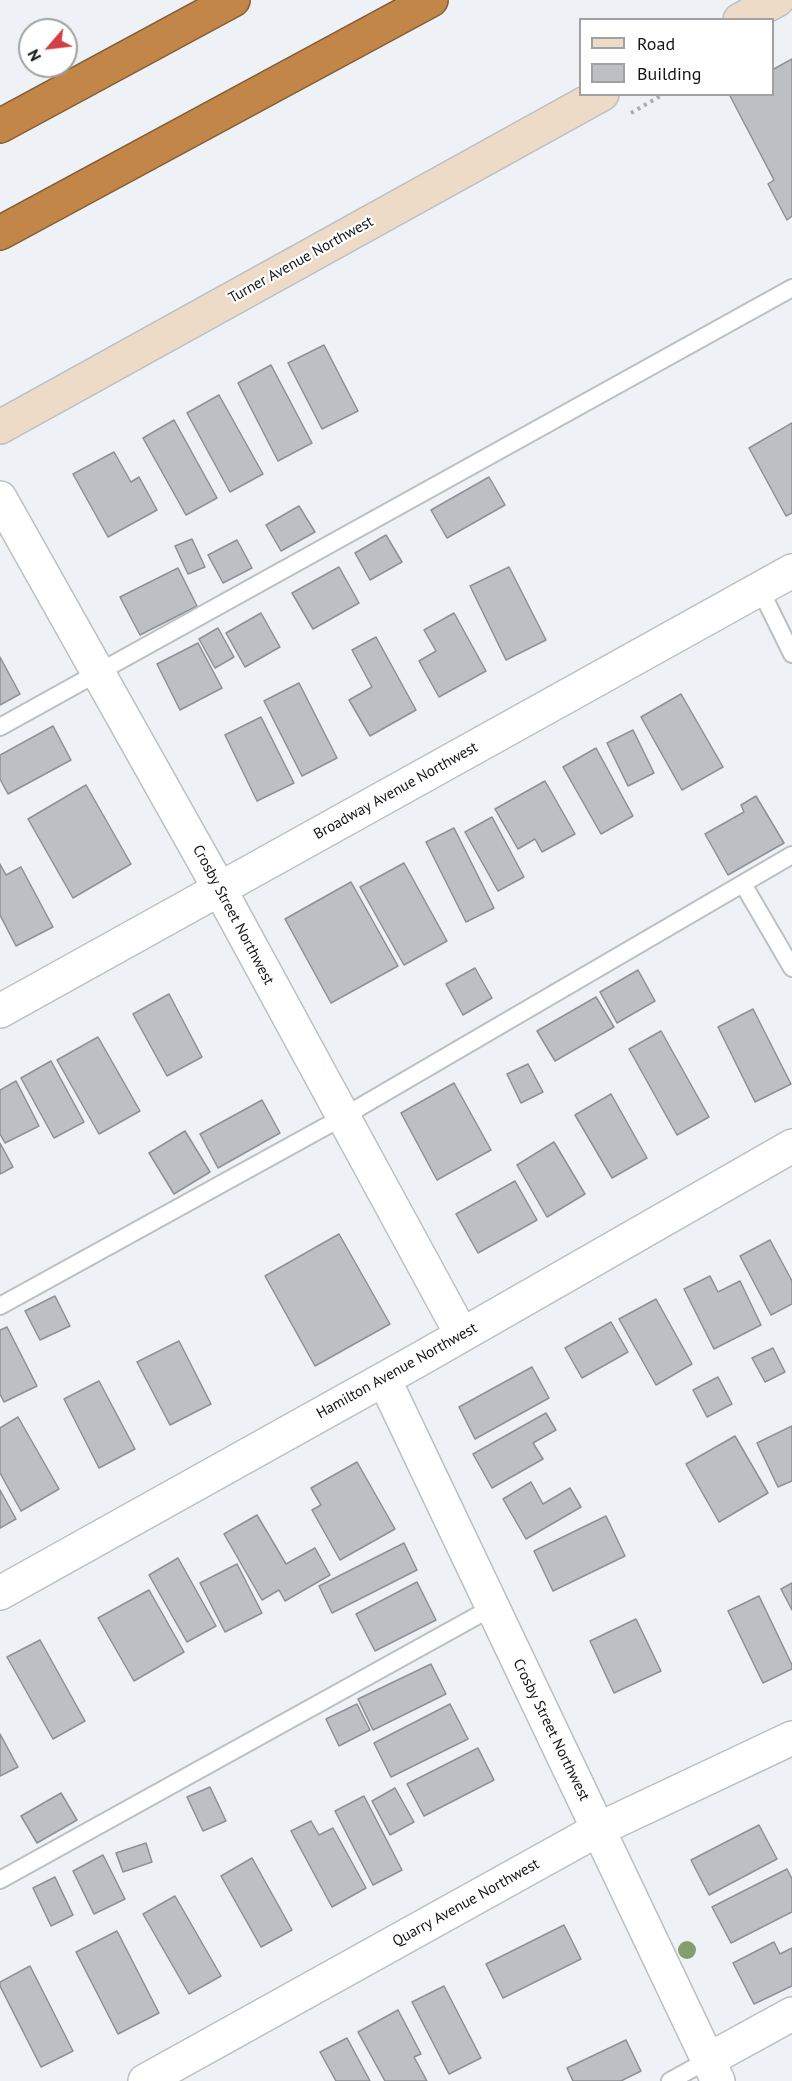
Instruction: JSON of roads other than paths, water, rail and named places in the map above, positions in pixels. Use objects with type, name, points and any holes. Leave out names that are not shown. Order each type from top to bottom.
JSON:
[{"type":"highway","points":[[0,126],[233,0]]},
{"type":"highway","points":[[0,233],[431,0]]},
{"type":"main road","points":[[744,18],[777,0]]},
{"type":"main road","name":"Turner Avenue Northwest","points":[[0,426],[598,96]]},
{"type":"street","name":"Crosby Street Northwest","points":[[0,498],[219,888],[341,1118],[462,1335]]},
{"type":"street","name":"Broadway Avenue Northwest","points":[[0,1011],[792,571]]},
{"type":"street","name":"Hamilton Avenue Northwest","points":[[0,1593],[462,1335],[792,1146]]},
{"type":"street","name":"Crosby Street Northwest","points":[[384,1379],[713,2070]]},
{"type":"street","name":"Quarry Avenue Northwest","points":[[145,2081],[599,1829],[792,1737]]},
{"type":"street","points":[[713,2070],[792,2014]]},
{"type":"lane","points":[[0,727],[98,670],[792,288]]},
{"type":"lane","points":[[760,589],[792,654]]},
{"type":"lane","points":[[0,1306],[341,1118],[792,855]]},
{"type":"lane","points":[[742,884],[792,968]]},
{"type":"lane","points":[[0,1880],[492,1607]]},
{"type":"lane","points":[[670,2081],[713,2070]]}]
